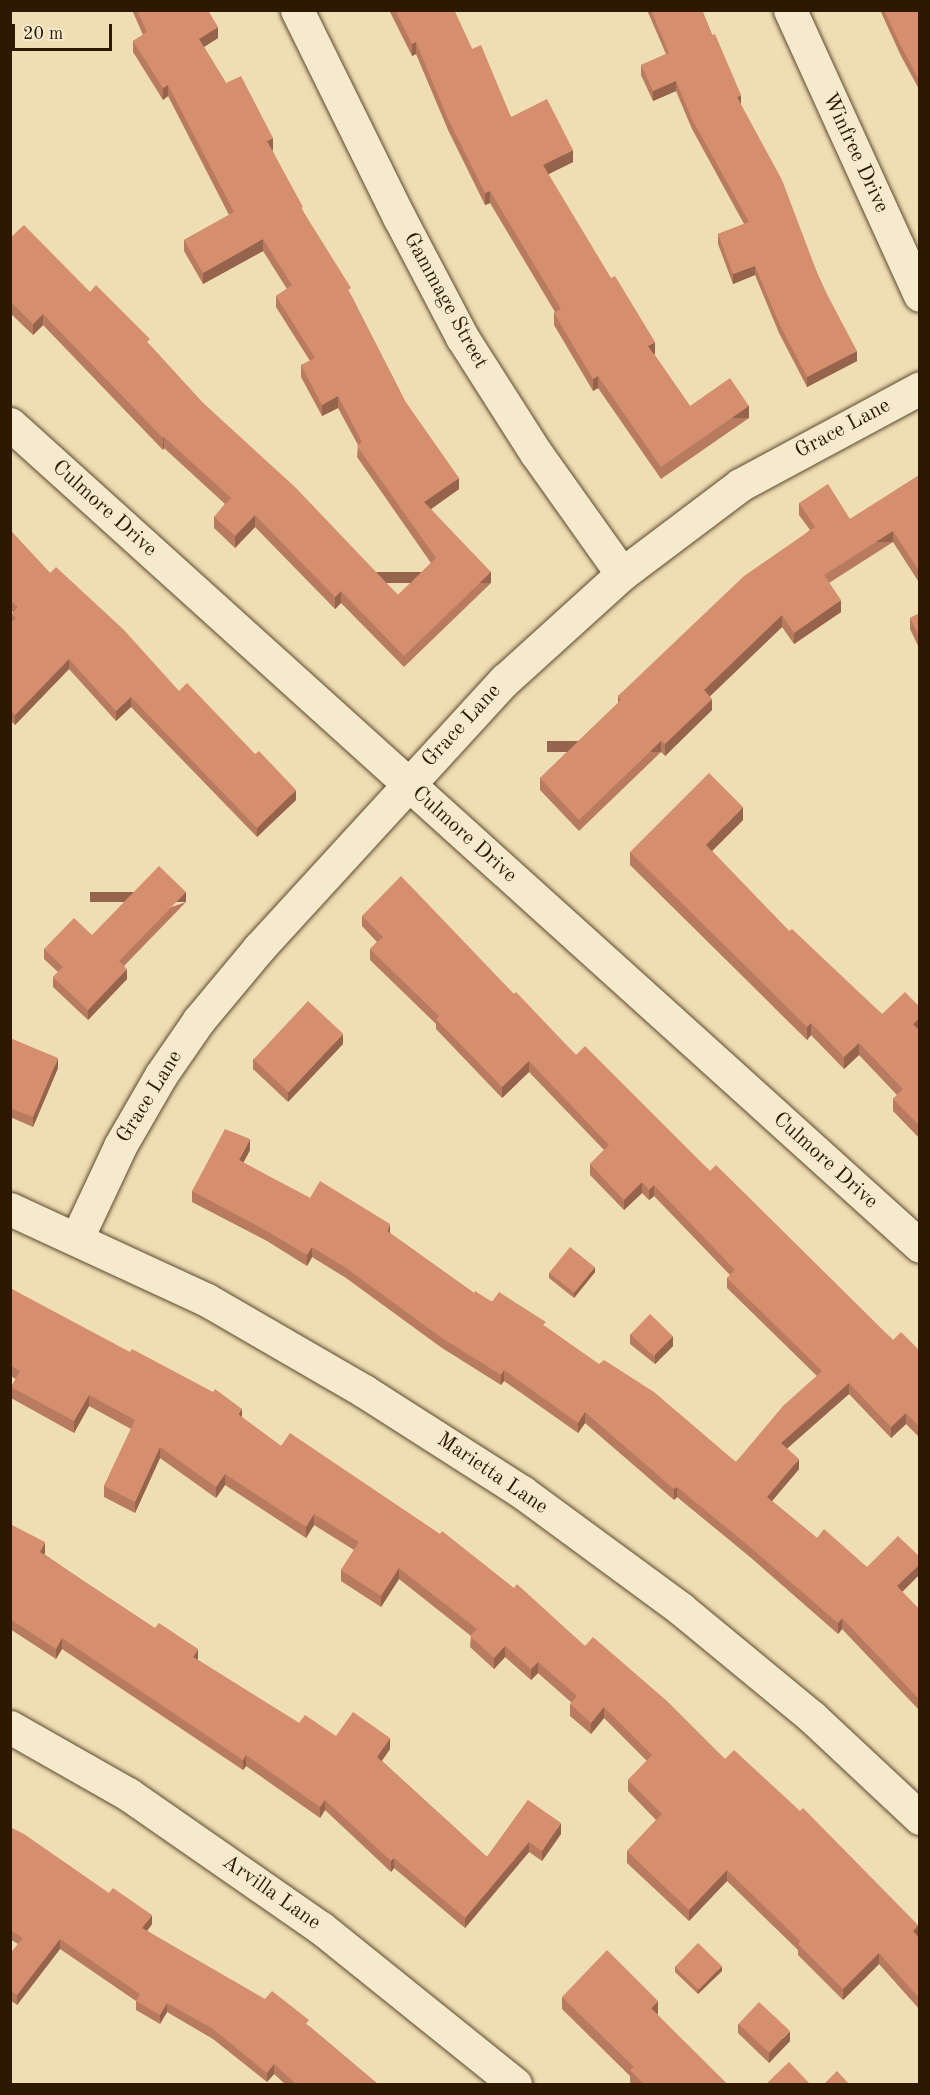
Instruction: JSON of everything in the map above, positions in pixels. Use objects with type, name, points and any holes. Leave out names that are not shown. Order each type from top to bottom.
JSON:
[{"type":"street","name":"Gammage Street","points":[[297,10],[399,217],[462,338],[536,453],[622,574]]},
{"type":"street","name":"Winfree Drive","points":[[790,10],[920,295]]},
{"type":"street","name":"Grace Lane","points":[[76,1238],[120,1146],[161,1075],[199,1020],[259,948],[505,680],[622,574],[740,485],[920,388]]},
{"type":"street","name":"Culmore Drive","points":[[10,424],[920,1246]]},
{"type":"street","name":"Marietta Lane","points":[[10,1209],[207,1300],[364,1391],[522,1492],[707,1631],[812,1717],[920,1818]]},
{"type":"street","name":"Arvilla Lane","points":[[10,1726],[128,1794],[321,1928],[514,2085]]},
{"type":"building","points":[[137,10],[208,10],[218,27],[199,39],[226,83],[241,76],[273,138],[267,141],[303,207],[301,208],[351,288],[348,290],[405,401],[459,478],[424,502],[491,572],[404,656],[341,591],[335,597],[255,515],[235,536],[214,517],[231,498],[163,438],[43,314],[33,324],[10,301],[10,238],[24,225],[90,292],[96,285],[150,339],[147,342],[201,401],[295,487],[398,595],[436,558],[357,446],[362,442],[338,396],[322,405],[301,365],[315,358],[276,296],[292,285],[263,239],[203,273],[184,240],[234,212],[168,85],[163,88],[133,41],[147,32]]},
{"type":"building","points":[[395,10],[454,10],[472,49],[481,45],[511,117],[547,99],[573,150],[543,165],[611,278],[615,276],[655,342],[648,346],[690,406],[730,378],[749,406],[661,467],[598,376],[593,379],[554,313],[561,309],[490,191],[485,193],[448,119],[416,42],[412,44]]},
{"type":"building","points":[[651,10],[702,10],[712,35],[715,34],[741,95],[737,97],[782,180],[821,283],[857,351],[807,377],[779,323],[755,266],[733,274],[718,234],[749,222],[692,119],[676,81],[653,91],[641,65],[669,53]]},
{"type":"building","points":[[884,10],[920,10],[920,82],[901,46]]},
{"type":"building","points":[[919,475],[920,572],[893,531],[824,575],[841,600],[794,633],[782,615],[704,690],[712,699],[665,744],[661,741],[579,820],[540,778],[621,700],[618,696],[744,576],[815,527],[799,503],[828,484],[850,519]]},
{"type":"building","points":[[10,530],[50,573],[56,567],[124,630],[179,691],[187,683],[255,754],[259,751],[296,790],[257,828],[131,697],[116,711],[69,659],[15,715],[10,710],[10,624],[16,618],[12,614],[18,607],[10,600]]},
{"type":"building","points":[[920,613],[920,638],[910,618]]},
{"type":"building","points":[[709,773],[743,807],[706,845],[789,931],[792,929],[882,1014],[905,992],[920,1007],[920,1017],[913,1024],[920,1031],[920,1126],[893,1099],[903,1089],[859,1043],[844,1057],[811,1023],[807,1027],[630,852]]},
{"type":"building","points":[[159,866],[186,892],[119,961],[127,969],[88,1010],[53,977],[63,967],[44,949],[74,918],[92,935]]},
{"type":"building","points":[[401,876],[576,1055],[585,1046],[710,1171],[716,1165],[893,1340],[901,1332],[920,1351],[920,1427],[906,1413],[891,1427],[849,1383],[781,1443],[799,1459],[767,1497],[817,1538],[824,1529],[867,1567],[898,1536],[920,1557],[920,1564],[897,1586],[920,1610],[919,1699],[842,1618],[838,1623],[677,1487],[674,1489],[585,1412],[578,1423],[504,1370],[501,1375],[442,1338],[346,1268],[312,1247],[307,1255],[192,1191],[225,1129],[250,1139],[239,1160],[310,1198],[320,1181],[390,1224],[387,1231],[474,1293],[475,1291],[492,1302],[499,1292],[546,1322],[543,1325],[599,1364],[604,1360],[654,1392],[736,1462],[783,1406],[822,1371],[727,1278],[735,1270],[654,1185],[649,1190],[642,1182],[624,1200],[590,1164],[609,1145],[529,1061],[502,1087],[436,1019],[439,1016],[370,949],[383,937],[362,916]]},
{"type":"building","points":[[308,1001],[343,1034],[289,1092],[253,1060]]},
{"type":"building","points":[[10,1038],[58,1058],[33,1117],[10,1108]]},
{"type":"building","points":[[570,1247],[595,1267],[574,1293],[549,1273]]},
{"type":"building","points":[[10,1288],[130,1352],[132,1349],[213,1392],[215,1389],[242,1409],[238,1414],[281,1446],[290,1433],[440,1534],[442,1531],[514,1588],[517,1584],[585,1646],[593,1637],[667,1701],[725,1759],[734,1750],[800,1811],[803,1808],[918,1925],[913,1931],[920,1939],[920,1999],[879,1953],[843,1989],[798,1944],[800,1941],[727,1870],[689,1910],[627,1851],[662,1814],[628,1780],[652,1755],[604,1707],[591,1723],[570,1704],[577,1696],[538,1662],[531,1669],[505,1646],[494,1658],[470,1636],[477,1629],[399,1568],[381,1596],[341,1570],[359,1542],[314,1514],[306,1527],[225,1474],[216,1487],[160,1447],[135,1502],[104,1486],[135,1420],[89,1395],[74,1421],[11,1387],[20,1371],[10,1365]]},
{"type":"building","points":[[650,1314],[673,1336],[654,1356],[631,1334]]},
{"type":"building","points":[[10,1524],[45,1542],[40,1552],[155,1628],[159,1623],[198,1649],[193,1657],[299,1723],[305,1715],[336,1736],[353,1712],[390,1738],[377,1757],[487,1857],[528,1800],[561,1823],[542,1851],[529,1842],[465,1918],[394,1858],[391,1861],[325,1800],[320,1807],[246,1755],[243,1760],[62,1638],[56,1649],[10,1619]]},
{"type":"building","points":[[10,1827],[24,1834],[109,1893],[113,1888],[152,1915],[142,1928],[265,1999],[272,1991],[309,2020],[306,2024],[379,2085],[297,2085],[274,2064],[267,2073],[213,2029],[167,2003],[160,2015],[136,2001],[140,1994],[60,1939],[17,1995],[10,1990],[10,1954],[23,1938],[10,1930]]},
{"type":"building","points":[[698,1943],[722,1966],[699,1990],[675,1967]]},
{"type":"building","points":[[607,1950],[658,2001],[651,2008],[728,2085],[645,2085],[630,2070],[634,2067],[562,1997]]},
{"type":"building","points":[[759,2002],[790,2031],[769,2053],[739,2024]]},
{"type":"building","points":[[789,2062],[811,2085],[765,2085]]},
{"type":"building","points":[[837,2071],[850,2085],[823,2085]]}]
